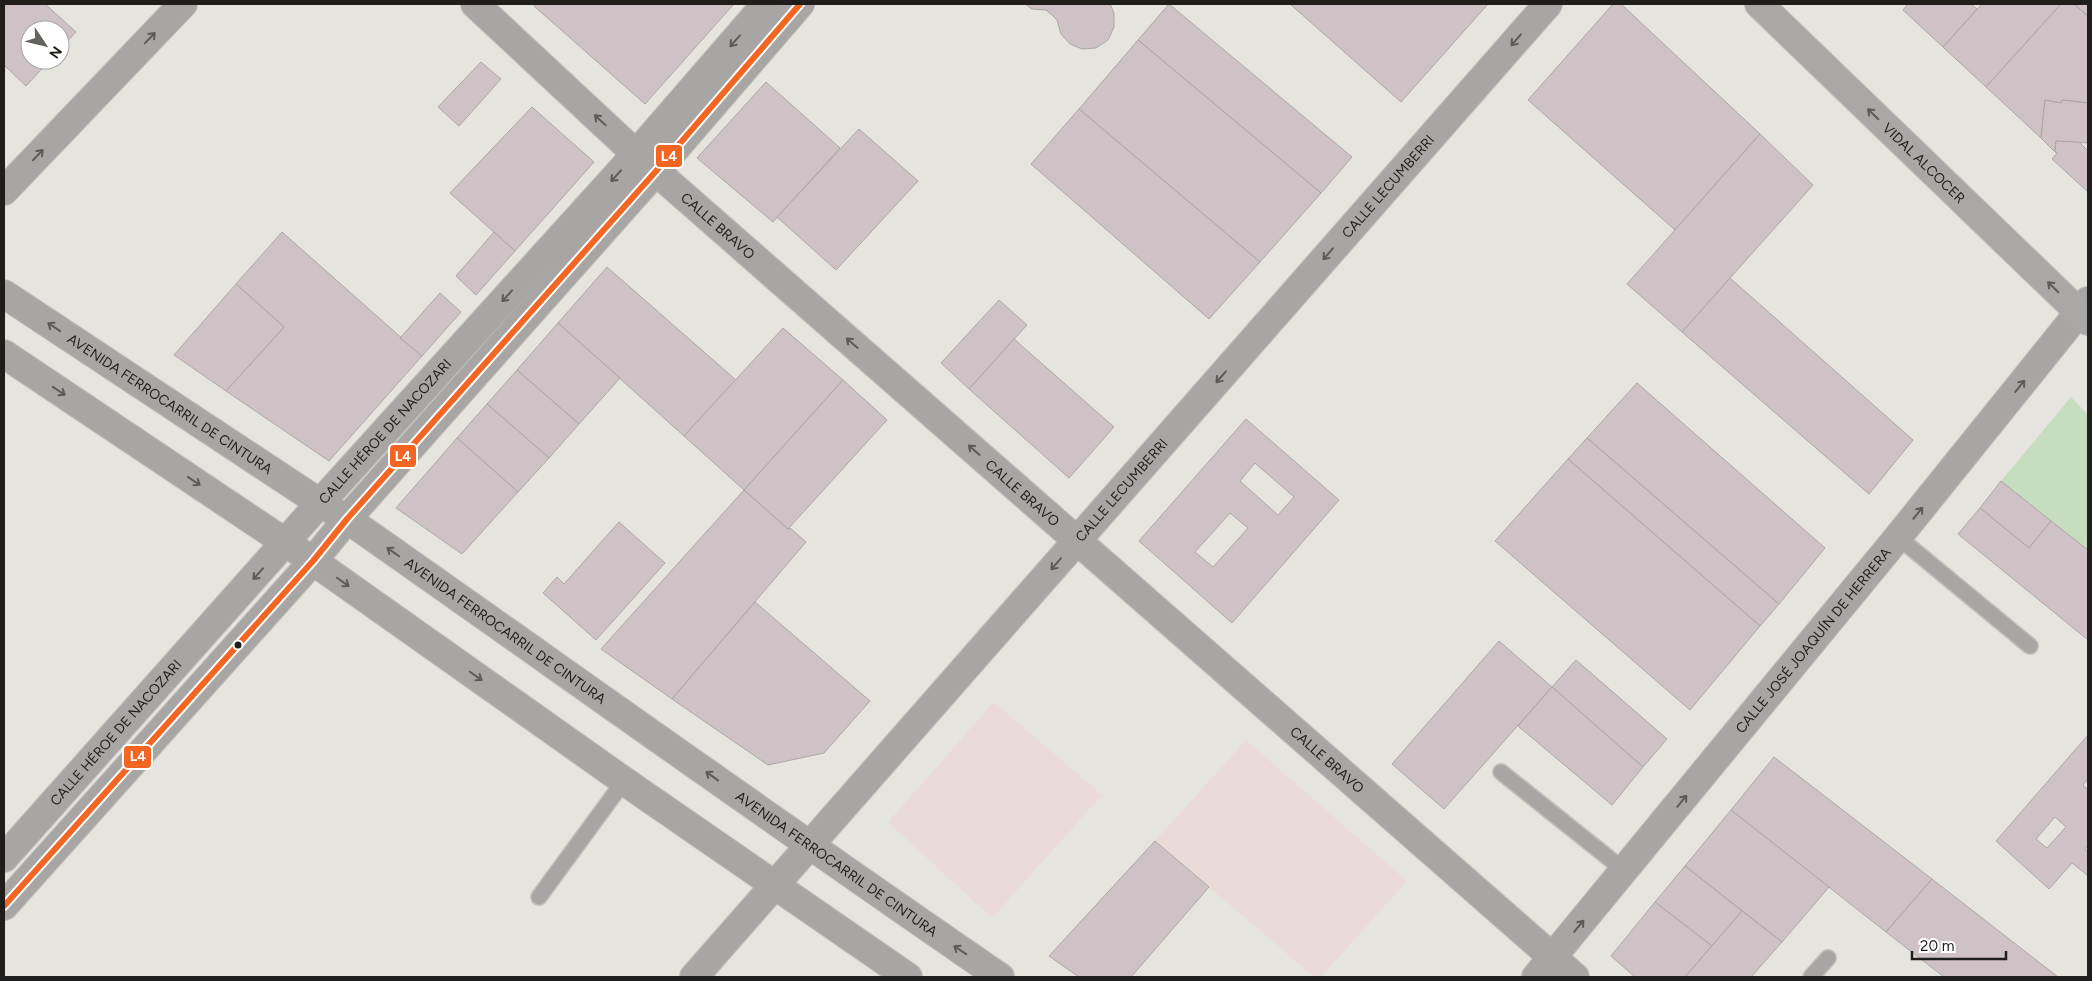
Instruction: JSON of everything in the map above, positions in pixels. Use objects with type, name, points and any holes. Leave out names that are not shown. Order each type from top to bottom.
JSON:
[{"type":"main road","name":"VIDAL ALCOCER","points":[[1759,4],[2085,311]]},
{"type":"street","points":[[4,190],[183,4]]},
{"type":"street","name":"CALLE BRAVO","points":[[475,4],[646,162],[1077,540],[1545,967],[1575,977]]},
{"type":"street","name":"CALLE HÉROE DE NACOZARI","points":[[4,906],[313,561],[646,162],[766,4]]},
{"type":"street","name":"CALLE HÉROE DE NACOZARI","points":[[4,858],[320,503],[800,4]]},
{"type":"street","name":"CALLE LECUMBERRI","points":[[694,977],[776,886],[1548,4]]},
{"type":"street","name":"AVENIDA FERROCARRIL DE CINTURA","points":[[4,294],[347,519],[608,702],[810,847],[1000,977]]},
{"type":"street","name":"CALLE JOSÉ JOAQUÍN DE HERRERA","points":[[1545,967],[2085,311]]},
{"type":"street","points":[[4,354],[286,542],[624,781],[908,977]]},
{"type":"lane","points":[[1898,538],[2030,646]]},
{"type":"lane","points":[[1501,772],[1624,871]]},
{"type":"lane","points":[[539,897],[624,781]]},
{"type":"lane","points":[[1811,977],[1828,958]]},
{"type":"shaded area","points":[[994,702],[1102,795],[992,918],[888,822]]},
{"type":"shaded area","points":[[1246,740],[1407,881],[1321,977],[1314,977],[1155,841]]},
{"type":"green space","points":[[2071,397],[2088,415],[2088,550],[2001,481]]},
{"type":"building","points":[[4,4],[45,4],[63,20],[20,20],[20,70],[41,70],[26,86],[4,65]]},
{"type":"building","points":[[536,4],[734,4],[645,104],[534,6]]},
{"type":"building","points":[[1025,4],[1110,4],[1114,13],[1114,27],[1108,40],[1096,48],[1082,49],[1070,44],[1061,34],[1057,20],[1046,10],[1032,9]]},
{"type":"building","points":[[1169,4],[1352,157],[1321,193],[1138,40]]},
{"type":"building","points":[[1290,4],[1488,4],[1401,102]]},
{"type":"building","points":[[1613,4],[1621,4],[1760,134],[1675,230],[1528,100]]},
{"type":"building","points":[[1908,4],[1971,4],[1977,9],[1943,47],[1903,10]]},
{"type":"building","points":[[1982,4],[2061,4],[1986,87],[1943,47]]},
{"type":"building","points":[[2061,4],[2074,4],[2088,16],[2088,103],[2062,100],[2061,103],[2045,100],[2041,138],[1986,87]]},
{"type":"building","points":[[2074,4],[2088,4],[2088,16]]},
{"type":"building","points":[[70,27],[76,32],[70,38]]},
{"type":"building","points":[[1138,40],[1321,193],[1260,262],[1079,109]]},
{"type":"building","points":[[481,62],[501,79],[459,126],[438,107]]},
{"type":"building","points":[[766,82],[840,148],[773,222],[697,158]]},
{"type":"building","points":[[2045,100],[2061,103],[2062,100],[2088,103],[2088,143],[2056,141],[2055,152],[2041,138]]},
{"type":"building","points":[[532,107],[594,162],[515,251],[450,193]]},
{"type":"building","points":[[1079,109],[1260,262],[1209,319],[1031,164]]},
{"type":"building","points":[[859,129],[918,181],[836,270],[777,217]]},
{"type":"building","points":[[1760,134],[1813,185],[1682,332],[1627,284]]},
{"type":"building","points":[[2056,141],[2079,142],[2088,151],[2088,192],[2052,159],[2057,153],[2055,152]]},
{"type":"building","points":[[282,232],[422,356],[329,461],[226,391],[284,327],[236,284]]},
{"type":"building","points":[[494,232],[515,251],[476,295],[456,276]]},
{"type":"building","points":[[607,267],[736,380],[684,436],[558,323]]},
{"type":"building","points":[[1730,278],[1913,440],[1869,494],[1682,332]]},
{"type":"building","points":[[236,284],[284,327],[226,391],[174,355]]},
{"type":"building","points":[[440,293],[461,312],[422,356],[400,338]]},
{"type":"building","points":[[999,300],[1027,325],[969,389],[941,363]]},
{"type":"building","points":[[558,323],[620,378],[579,424],[517,370]]},
{"type":"building","points":[[783,328],[843,380],[744,490],[684,436]]},
{"type":"building","points":[[1014,339],[1114,427],[1069,478],[969,389]]},
{"type":"building","points":[[517,370],[579,424],[549,458],[487,404]]},
{"type":"building","points":[[843,380],[887,420],[788,529],[744,490]]},
{"type":"building","points":[[1637,383],[1825,548],[1779,604],[1587,438]]},
{"type":"building","points":[[487,404],[549,458],[518,492],[457,438]]},
{"type":"building","points":[[1246,419],[1339,500],[1232,623],[1139,541]],"holes":[[[1255,463],[1294,497],[1278,515],[1240,481]],[[1230,513],[1248,528],[1213,567],[1195,552]]]},
{"type":"building","points":[[457,438],[518,492],[462,554],[396,508]]},
{"type":"building","points":[[1587,438],[1779,604],[1760,626],[1568,459]]},
{"type":"building","points":[[1568,459],[1760,626],[1690,710],[1495,541]]},
{"type":"building","points":[[2001,481],[2051,521],[2029,548],[1980,508]]},
{"type":"building","points":[[744,490],[788,529],[790,528],[806,542],[672,699],[601,649]]},
{"type":"building","points":[[1980,508],[2029,548],[2051,521],[2088,550],[2088,640],[1958,534]]},
{"type":"building","points":[[619,522],[665,563],[596,640],[543,593],[557,577],[564,584]]},
{"type":"building","points":[[755,602],[870,701],[824,753],[768,765],[672,699]]},
{"type":"building","points":[[1499,641],[1552,687],[1444,809],[1392,764]]},
{"type":"building","points":[[1576,660],[1667,739],[1643,767],[1552,687]]},
{"type":"building","points":[[1552,687],[1643,767],[1612,805],[1518,726]]},
{"type":"building","points":[[2088,735],[2088,779],[2083,785],[2088,790],[2088,845],[2085,849],[2088,852],[2088,874],[2072,863],[2049,889],[1996,841]],"holes":[[[2055,817],[2066,827],[2047,848],[2036,839]]]},
{"type":"building","points":[[1774,757],[1932,879],[1886,932],[1731,810]]},
{"type":"building","points":[[1731,810],[1829,887],[1782,942],[1685,866]]},
{"type":"building","points":[[1155,841],[1209,887],[1131,977],[1079,977],[1049,956]]},
{"type":"building","points":[[1685,866],[1742,911],[1712,946],[1655,902]]},
{"type":"building","points":[[1932,879],[2058,977],[1944,977],[1886,932]]},
{"type":"building","points":[[1655,902],[1712,946],[1685,977],[1635,977],[1611,956]]},
{"type":"building","points":[[1742,911],[1782,942],[1751,977],[1685,977]]},
{"type":"transit line","name":"L4","points":[[4,906],[313,561],[347,519],[657,170],[800,4]]}]
